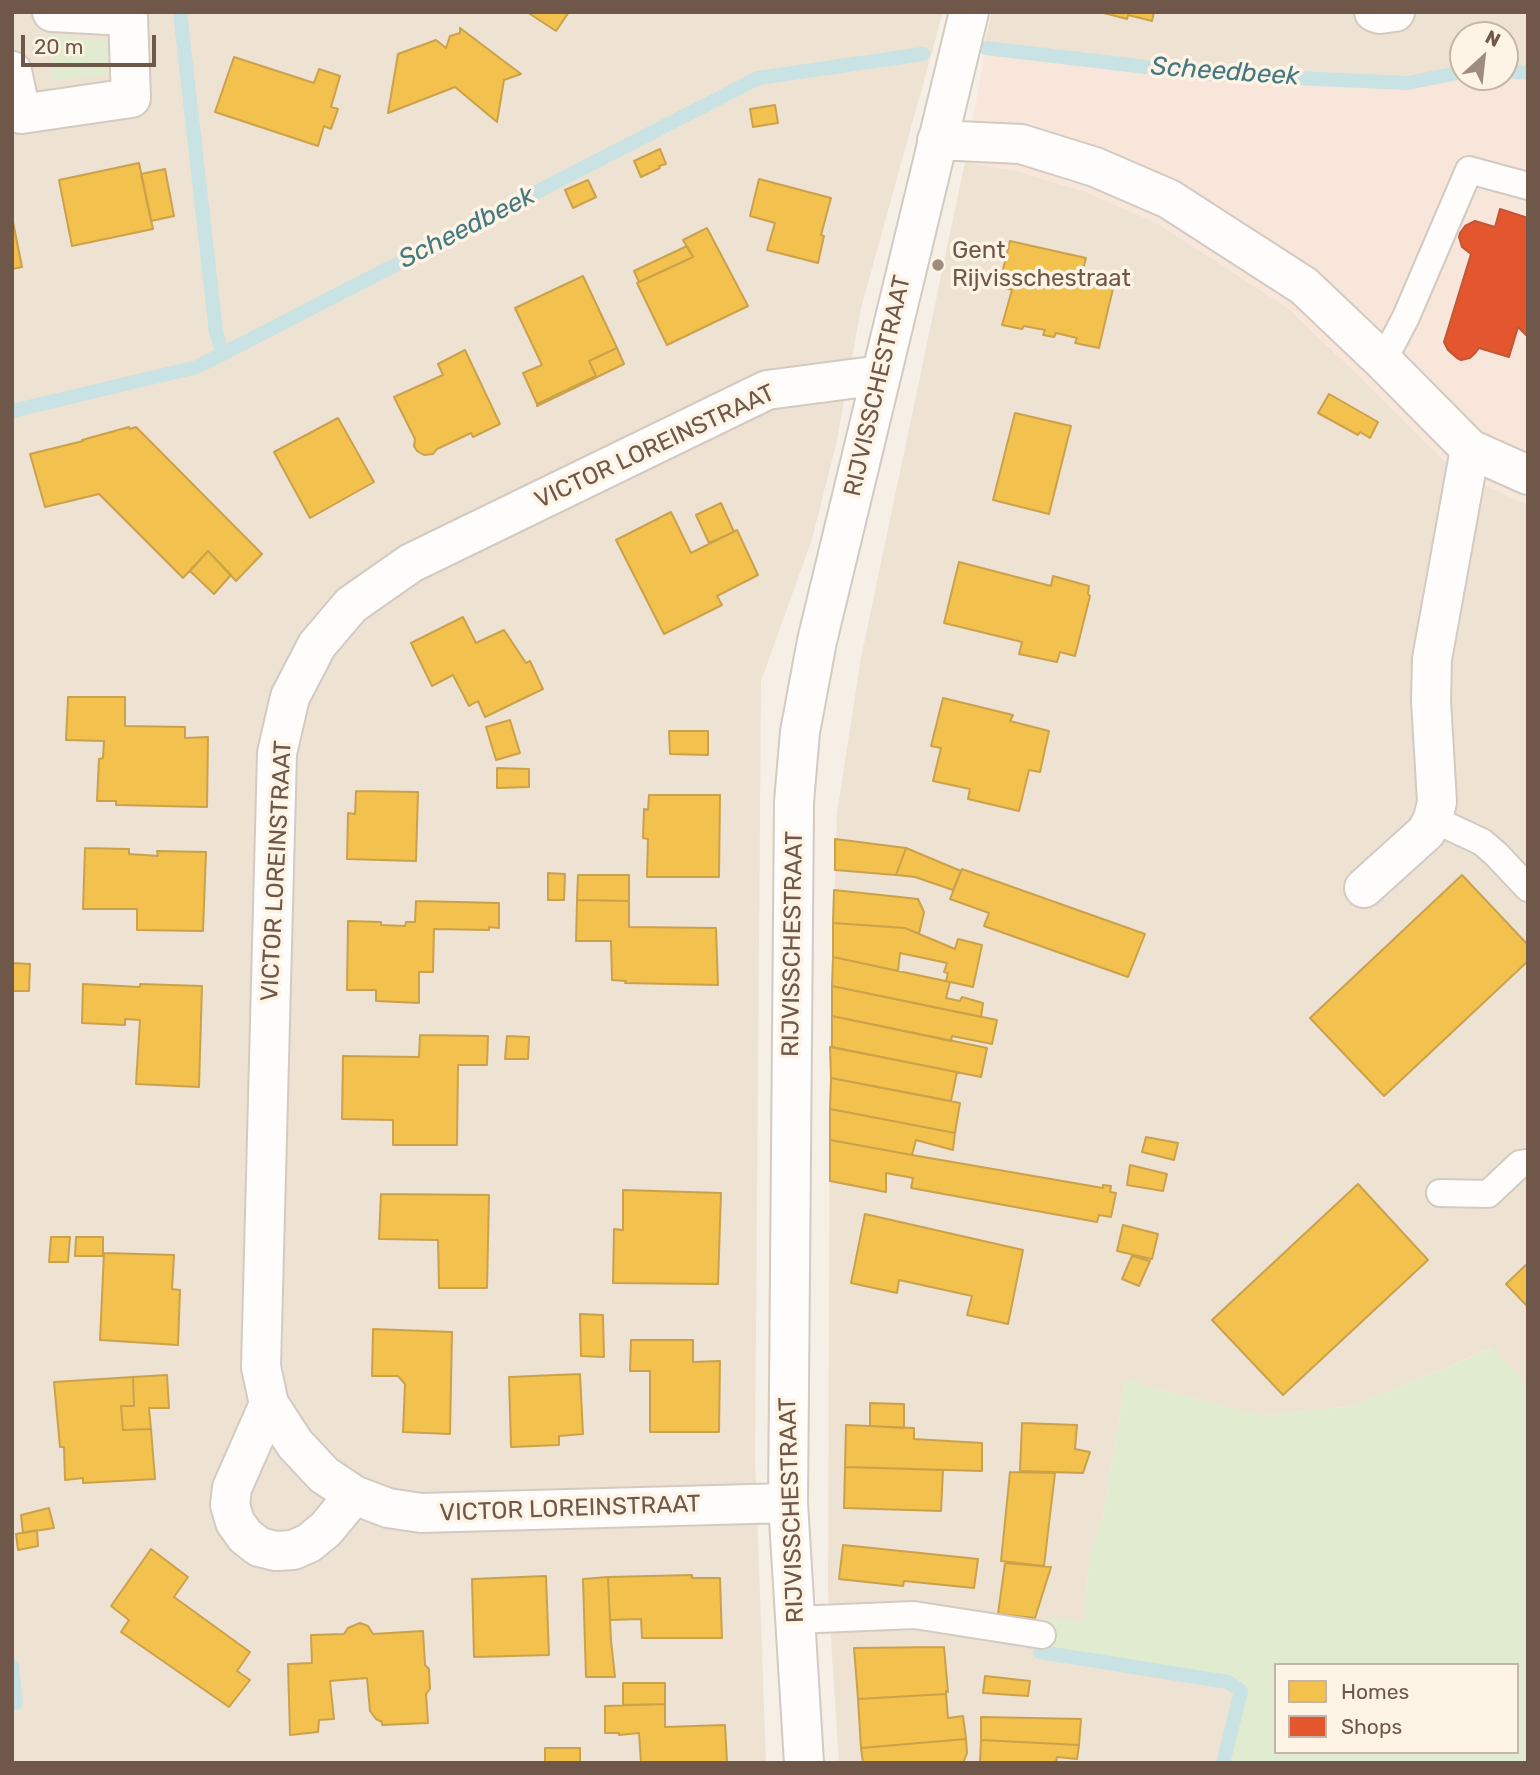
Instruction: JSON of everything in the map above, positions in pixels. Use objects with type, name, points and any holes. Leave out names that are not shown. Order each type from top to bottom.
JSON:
[{"type":"street","points":[[12,71],[22,114],[131,98],[128,16],[52,12]]},
{"type":"street","name":"RIJVISSCHESTRAAT","points":[[804,1763],[788,1503],[794,802],[800,732],[817,642],[969,12]]},
{"type":"street","points":[[1374,12],[1395,12]]},
{"type":"street","points":[[937,140],[1021,144],[1095,167],[1169,199],[1304,286],[1470,449],[1528,475]]},
{"type":"street","name":"VICTOR LOREINSTRAAT","points":[[788,1503],[421,1513],[388,1508],[354,1495],[324,1475],[295,1444],[269,1405],[261,1367],[277,752],[290,697],[317,645],[351,605],[411,563],[766,390],[881,374]]},
{"type":"street","points":[[1364,888],[1426,832],[1433,820],[1437,802],[1432,659],[1470,449]]},
{"type":"street","points":[[269,1405],[232,1488],[230,1505],[235,1522],[245,1536],[259,1547],[276,1551],[293,1550],[309,1543],[326,1530],[354,1495]]},
{"type":"lane","points":[[1383,361],[1406,317],[1469,170],[1528,186]]},
{"type":"lane","points":[[1433,820],[1482,842],[1528,888]]},
{"type":"lane","points":[[1440,1193],[1488,1194],[1520,1164],[1528,1163]]},
{"type":"lane","points":[[795,1620],[914,1615],[1042,1635]]},
{"type":"shaded area","points":[[12,12],[943,12],[861,308],[836,445],[812,539],[761,681],[755,1455],[766,1763],[12,1763]]},
{"type":"shaded area","points":[[992,12],[1528,12],[1528,73],[1519,72],[1519,21],[1449,21],[1449,75],[1407,83],[1206,74],[985,41]]},
{"type":"shaded area","points":[[986,48],[1206,74],[1407,83],[1449,75],[1449,91],[1519,91],[1519,72],[1528,73],[1528,505],[1455,471],[1288,308],[1157,223],[1086,192],[1017,171],[965,162]]},
{"type":"shaded area","points":[[965,162],[1017,171],[1086,192],[1157,223],[1288,308],[1455,471],[1528,505],[1528,1387],[1492,1348],[1353,1406],[1260,1416],[1125,1380],[1103,1517],[1090,1553],[1083,1623],[1040,1652],[1228,1682],[1241,1691],[1223,1763],[839,1763],[828,1593],[830,1047],[837,813],[861,658]]},
{"type":"green space","points":[[50,34],[105,41],[110,74],[53,81]]},
{"type":"green space","points":[[1493,1348],[1528,1387],[1528,1763],[1223,1763],[1241,1691],[1229,1682],[1040,1652],[1046,1617],[1083,1622],[1090,1553],[1103,1517],[1125,1380],[1260,1416],[1353,1406]]},
{"type":"building: Homes","points":[[527,12],[569,12],[556,31]]},
{"type":"building: Homes","points":[[1100,12],[1129,12],[1127,19]]},
{"type":"building: Homes","points":[[1129,12],[1154,12],[1152,21],[1128,15]]},
{"type":"building: Homes","points":[[460,28],[521,74],[504,80],[497,122],[455,87],[388,113],[398,54],[436,40],[446,48],[450,36],[460,33]]},
{"type":"building: Homes","points":[[234,57],[314,83],[319,69],[340,76],[331,107],[338,109],[331,129],[324,126],[318,146],[215,112]]},
{"type":"building: Homes","points":[[775,105],[778,123],[753,127],[750,109]]},
{"type":"building: Homes","points":[[660,149],[666,164],[641,177],[634,161]]},
{"type":"building: Homes","points":[[139,163],[153,229],[72,246],[59,180]]},
{"type":"building: Homes","points":[[165,169],[174,216],[151,221],[141,174]]},
{"type":"building: Homes","points":[[759,179],[831,198],[821,235],[824,236],[818,263],[767,250],[775,223],[750,216]]},
{"type":"building: Homes","points":[[588,180],[596,197],[573,208],[565,190]]},
{"type":"building: Homes","points":[[12,217],[22,267],[12,269]]},
{"type":"building: Homes","points":[[707,228],[748,306],[667,345],[637,283],[693,257],[683,240]]},
{"type":"building: Homes","points":[[1010,241],[1086,258],[1082,273],[1115,280],[1099,348],[1075,343],[1077,338],[1056,333],[1054,337],[1043,335],[1045,330],[1002,325],[1012,290],[999,286]]},
{"type":"building: Homes","points":[[687,246],[693,257],[639,282],[634,271]]},
{"type":"building: Homes","points":[[583,276],[617,348],[589,361],[596,376],[537,404],[523,373],[542,365],[515,308]]},
{"type":"building: Homes","points":[[617,348],[624,364],[537,406],[596,376],[589,361]]},
{"type":"building: Homes","points":[[465,350],[500,424],[473,437],[471,433],[437,449],[433,454],[424,455],[414,446],[415,439],[394,397],[443,375],[438,364]]},
{"type":"building: Homes","points":[[1329,394],[1378,422],[1370,438],[1360,432],[1358,435],[1318,413]]},
{"type":"building: Homes","points":[[1015,413],[1071,426],[1049,514],[993,500]]},
{"type":"building: Homes","points":[[338,418],[374,482],[310,518],[274,452]]},
{"type":"building: Homes","points":[[136,427],[262,554],[236,581],[208,551],[183,578],[99,494],[45,507],[30,454]]},
{"type":"building: Homes","points":[[721,503],[734,532],[709,543],[696,515]]},
{"type":"building: Homes","points":[[671,512],[691,553],[737,530],[758,575],[717,596],[722,605],[664,634],[616,540]]},
{"type":"building: Homes","points":[[208,551],[231,575],[214,594],[190,571]]},
{"type":"building: Homes","points":[[959,562],[1051,586],[1053,576],[1089,586],[1090,596],[1075,656],[1060,652],[1057,662],[1019,654],[1022,642],[944,623]]},
{"type":"building: Homes","points":[[463,617],[476,643],[504,630],[526,663],[530,661],[543,689],[485,717],[478,701],[469,706],[453,675],[432,686],[411,643]]},
{"type":"building: Homes","points":[[68,697],[125,697],[125,726],[185,727],[185,738],[208,737],[207,807],[116,805],[116,801],[97,801],[99,759],[103,758],[104,741],[66,740]]},
{"type":"building: Homes","points":[[943,698],[1013,715],[1010,721],[1049,731],[1040,772],[1029,770],[1019,811],[968,799],[970,789],[933,781],[941,748],[931,746]]},
{"type":"building: Homes","points":[[510,720],[520,753],[496,760],[486,727]]},
{"type":"building: Homes","points":[[669,731],[708,731],[708,755],[670,754]]},
{"type":"building: Homes","points":[[497,768],[529,769],[529,787],[497,788]]},
{"type":"building: Homes","points":[[356,791],[418,792],[416,861],[347,859],[348,813],[355,814]]},
{"type":"building: Homes","points":[[649,795],[720,795],[719,877],[647,877],[648,839],[643,838],[644,809],[648,810]]},
{"type":"building: Homes","points":[[835,839],[906,848],[896,875],[835,870]]},
{"type":"building: Homes","points":[[85,848],[129,849],[129,854],[158,856],[157,851],[206,852],[203,931],[137,930],[137,909],[83,909]]},
{"type":"building: Homes","points":[[906,848],[961,871],[953,890],[915,877],[896,875]]},
{"type":"building: Homes","points":[[962,869],[1145,934],[1128,977],[984,926],[989,913],[950,899]]},
{"type":"building: Homes","points":[[548,873],[565,874],[564,900],[548,900]]},
{"type":"building: Homes","points":[[578,875],[629,875],[629,901],[577,900]]},
{"type":"building: Homes","points":[[1462,875],[1528,945],[1528,961],[1384,1096],[1310,1018]]},
{"type":"building: Homes","points":[[834,890],[918,899],[924,912],[919,934],[905,928],[833,923]]},
{"type":"building: Homes","points":[[577,900],[629,901],[629,927],[716,928],[718,985],[625,983],[626,981],[612,980],[611,941],[576,941]]},
{"type":"building: Homes","points":[[416,901],[499,903],[499,928],[434,929],[433,972],[419,972],[419,1003],[376,1001],[376,990],[347,990],[348,921],[405,926],[406,922],[415,922]]},
{"type":"building: Homes","points":[[833,923],[905,928],[955,949],[958,939],[982,945],[973,987],[946,981],[948,973],[944,972],[947,963],[900,953],[898,971],[833,957]]},
{"type":"building: Homes","points":[[833,957],[950,982],[946,998],[960,1001],[962,997],[983,1003],[981,1017],[832,986]]},
{"type":"building: Homes","points":[[12,963],[30,964],[29,991],[12,991]]},
{"type":"building: Homes","points":[[83,984],[202,986],[199,1087],[136,1084],[140,1020],[125,1019],[125,1025],[82,1023]]},
{"type":"building: Homes","points":[[832,986],[997,1020],[992,1044],[952,1036],[951,1041],[832,1016]]},
{"type":"building: Homes","points":[[832,1016],[987,1048],[981,1077],[832,1047]]},
{"type":"building: Homes","points":[[420,1035],[488,1036],[487,1065],[458,1065],[457,1145],[393,1145],[393,1120],[342,1119],[343,1056],[419,1057]]},
{"type":"building: Homes","points":[[507,1036],[529,1037],[528,1059],[505,1059]]},
{"type":"building: Homes","points":[[830,1047],[957,1072],[951,1101],[831,1078]]},
{"type":"building: Homes","points":[[831,1078],[960,1103],[955,1133],[830,1109]]},
{"type":"building: Homes","points":[[830,1109],[955,1133],[953,1150],[916,1140],[912,1155],[830,1140]]},
{"type":"building: Homes","points":[[1146,1137],[1178,1143],[1174,1160],[1142,1152]]},
{"type":"building: Homes","points":[[830,1140],[1103,1188],[1103,1185],[1111,1186],[1110,1192],[1116,1193],[1111,1217],[1099,1215],[1097,1222],[911,1188],[913,1178],[886,1173],[886,1192],[830,1181]]},
{"type":"building: Homes","points":[[1130,1165],[1167,1174],[1163,1191],[1127,1185]]},
{"type":"building: Homes","points":[[1358,1184],[1428,1260],[1283,1395],[1212,1320]]},
{"type":"building: Homes","points":[[623,1190],[721,1193],[718,1284],[613,1283],[614,1229],[623,1230]]},
{"type":"building: Homes","points":[[381,1194],[489,1195],[487,1288],[439,1288],[438,1240],[379,1239]]},
{"type":"building: Homes","points":[[865,1214],[1023,1250],[1008,1324],[967,1315],[972,1296],[899,1280],[897,1293],[851,1283]]},
{"type":"building: Homes","points":[[1123,1225],[1158,1234],[1152,1259],[1117,1251]]},
{"type":"building: Homes","points":[[51,1237],[70,1237],[68,1262],[49,1262]]},
{"type":"building: Homes","points":[[76,1237],[103,1237],[103,1256],[75,1256]]},
{"type":"building: Homes","points":[[104,1253],[174,1255],[172,1289],[180,1290],[178,1345],[100,1340]]},
{"type":"building: Homes","points":[[1132,1256],[1150,1261],[1139,1286],[1122,1279]]},
{"type":"building: Homes","points":[[1528,1263],[1528,1307],[1506,1284]]},
{"type":"building: Homes","points":[[580,1314],[603,1315],[604,1357],[581,1356]]},
{"type":"building: Homes","points":[[373,1329],[452,1332],[450,1434],[403,1432],[405,1384],[398,1376],[372,1376]]},
{"type":"building: Homes","points":[[631,1340],[693,1340],[693,1362],[720,1361],[719,1432],[650,1432],[650,1371],[630,1371]]},
{"type":"building: Homes","points":[[580,1374],[583,1434],[559,1436],[559,1445],[511,1447],[509,1377]]},
{"type":"building: Homes","points":[[167,1375],[169,1408],[149,1408],[151,1429],[123,1430],[121,1406],[134,1406],[133,1377]]},
{"type":"building: Homes","points":[[133,1377],[134,1406],[121,1406],[123,1430],[151,1429],[155,1479],[83,1483],[83,1478],[65,1480],[64,1447],[60,1447],[54,1382]]},
{"type":"building: Homes","points":[[870,1403],[904,1404],[904,1428],[870,1426]]},
{"type":"building: Homes","points":[[1022,1423],[1077,1425],[1075,1449],[1090,1452],[1083,1473],[1020,1471]]},
{"type":"building: Homes","points":[[846,1425],[914,1428],[914,1439],[982,1443],[982,1471],[845,1467]]},
{"type":"building: Homes","points":[[845,1467],[943,1470],[941,1511],[844,1508]]},
{"type":"building: Homes","points":[[1010,1472],[1055,1473],[1044,1566],[1001,1561]]},
{"type":"building: Homes","points":[[49,1508],[54,1528],[23,1533],[21,1515]]},
{"type":"building: Homes","points":[[37,1530],[38,1546],[18,1550],[16,1534]]},
{"type":"building: Homes","points":[[843,1545],[978,1559],[974,1588],[904,1581],[903,1586],[839,1579]]},
{"type":"building: Homes","points":[[151,1549],[188,1577],[174,1597],[250,1652],[237,1671],[250,1680],[229,1707],[121,1632],[129,1620],[111,1606]]},
{"type":"building: Homes","points":[[1005,1563],[1051,1567],[1035,1618],[998,1614]]},
{"type":"building: Homes","points":[[692,1575],[692,1578],[720,1578],[722,1638],[642,1638],[641,1619],[610,1620],[608,1577]]},
{"type":"building: Homes","points":[[546,1576],[549,1655],[474,1657],[472,1579]]},
{"type":"building: Homes","points":[[608,1577],[615,1677],[586,1677],[583,1579]]},
{"type":"building: Homes","points":[[360,1623],[368,1626],[373,1634],[423,1631],[425,1665],[429,1669],[430,1689],[426,1694],[428,1723],[382,1725],[370,1711],[367,1678],[330,1681],[334,1719],[319,1720],[318,1732],[290,1735],[288,1664],[312,1663],[311,1635],[344,1634],[348,1628]]},
{"type":"building: Homes","points":[[944,1647],[946,1694],[858,1699],[854,1648]]},
{"type":"building: Homes","points":[[985,1676],[1030,1681],[1028,1696],[983,1693]]},
{"type":"building: Homes","points":[[623,1683],[665,1683],[665,1704],[623,1705]]},
{"type":"building: Homes","points":[[946,1694],[948,1718],[963,1716],[966,1739],[861,1748],[858,1699]]},
{"type":"building: Homes","points":[[665,1704],[665,1727],[725,1725],[727,1763],[641,1763],[639,1733],[605,1733],[605,1706]]},
{"type":"building: Homes","points":[[981,1717],[1081,1719],[1079,1745],[981,1740]]},
{"type":"building: Homes","points":[[966,1739],[967,1753],[963,1763],[863,1763],[861,1748]]},
{"type":"building: Homes","points":[[981,1740],[1079,1745],[1077,1759],[1057,1757],[1056,1763],[980,1763]]},
{"type":"building: Homes","points":[[545,1748],[580,1748],[580,1763],[545,1763]]},
{"type":"building: Shops","points":[[1500,209],[1528,218],[1528,337],[1518,327],[1509,357],[1479,348],[1470,358],[1461,360],[1448,350],[1444,342],[1471,254],[1462,247],[1460,233],[1465,226],[1475,221],[1495,227]]},
{"type":"waterway","points":[[180,12],[216,332],[223,354]]},
{"type":"waterway","name":"Scheedbeek","points":[[986,48],[1206,74],[1407,83],[1449,75]]},
{"type":"waterway","name":"Scheedbeek","points":[[12,411],[197,367],[758,78],[923,54]]},
{"type":"waterway","name":"Scheedbeek","points":[[1519,72],[1528,73]]},
{"type":"waterway","points":[[1040,1652],[1228,1682],[1241,1691],[1223,1763]]},
{"type":"waterway","points":[[12,1666],[16,1703]]},
{"type":"place","name":"Gent Rijvisschestraat","points":[[938,265]]}]
